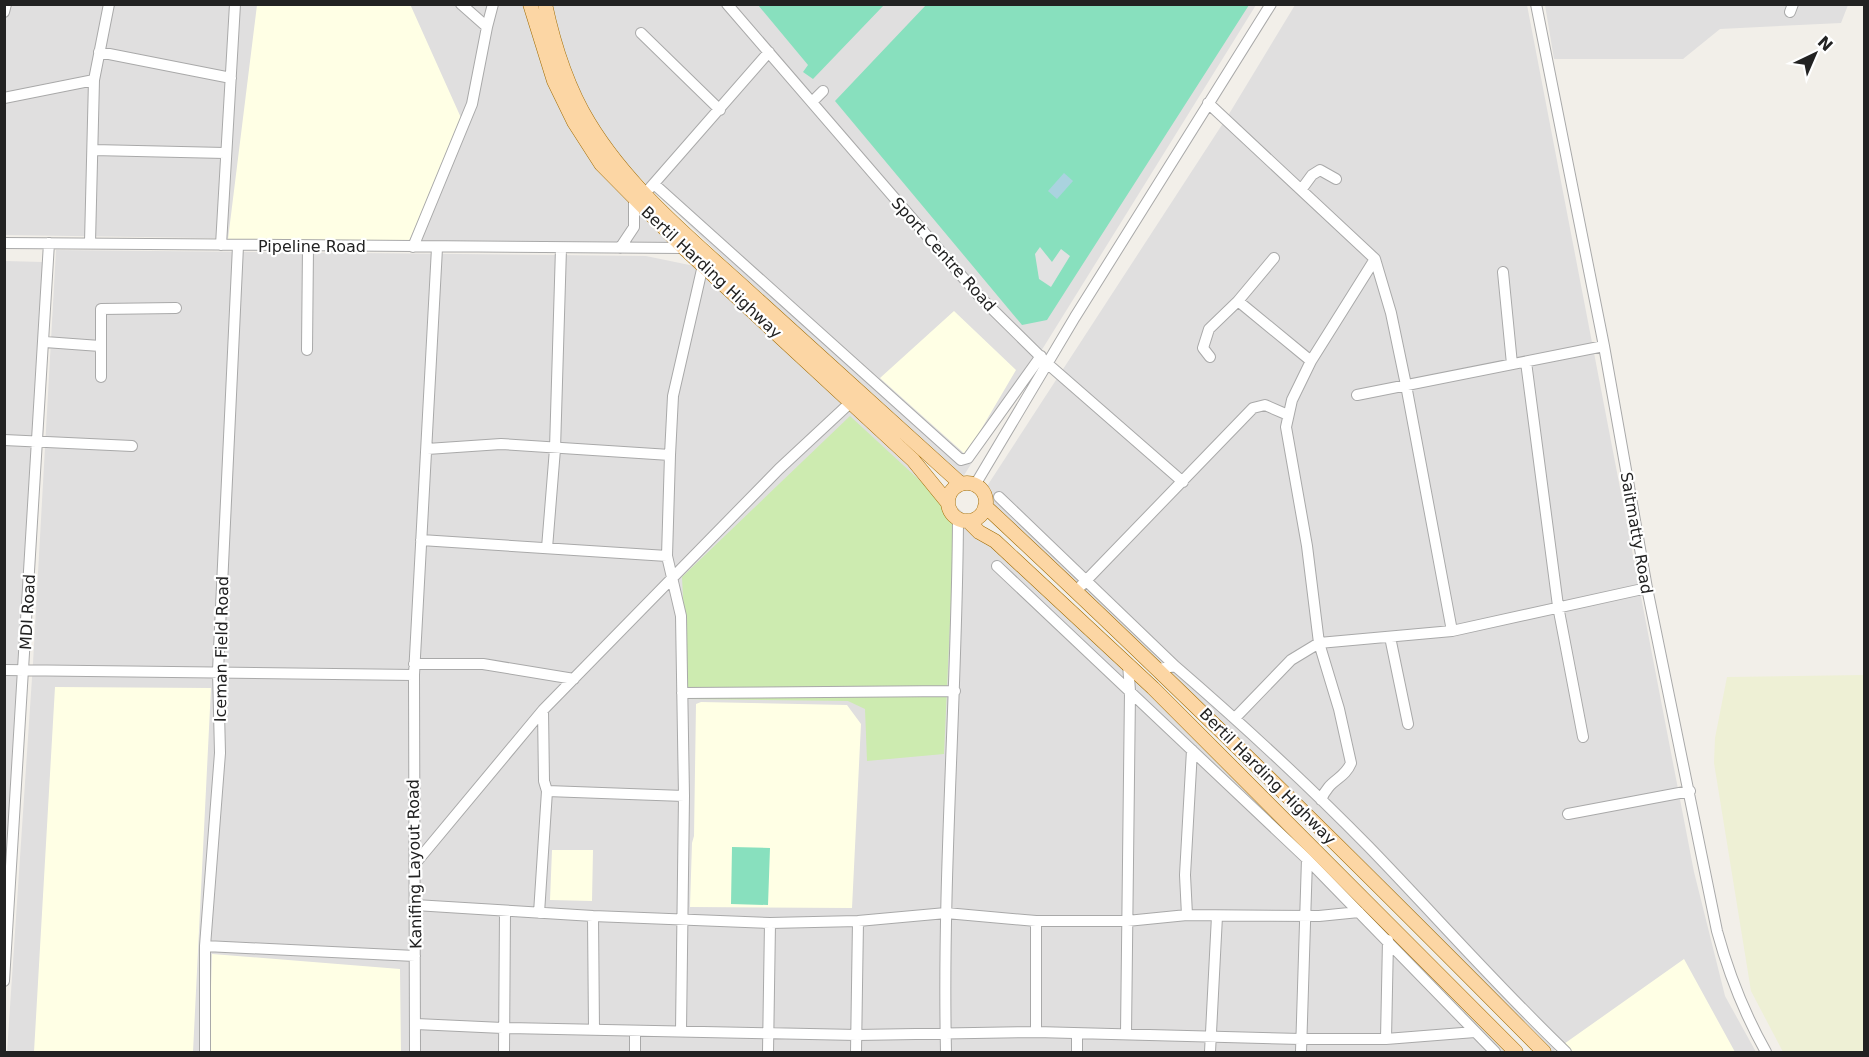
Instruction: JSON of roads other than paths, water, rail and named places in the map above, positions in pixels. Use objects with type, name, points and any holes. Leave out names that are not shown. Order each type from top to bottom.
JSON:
[{"type":"main road","name":"Bertil Harding Highway","points":[[530,4],[544,54],[564,103],[601,164],[644,192],[684,248],[913,460],[948,503]]},
{"type":"main road","name":"Bertil Harding Highway","points":[[545,4],[557,52],[588,122],[612,156],[644,192],[703,250],[961,484]]},
{"type":"main road","points":[[961,484],[975,485],[982,492],[985,506],[981,515],[963,520],[951,512],[948,503],[950,493],[961,484]]},
{"type":"main road","name":"Bertil Harding Highway","points":[[985,506],[1159,669],[1321,827],[1545,1053]]},
{"type":"main road","name":"Bertil Harding Highway","points":[[963,520],[995,541],[1128,664],[1516,1053]]},
{"type":"street","points":[[4,12],[6,4]]},
{"type":"street","points":[[90,242],[94,80],[108,4]]},
{"type":"street","points":[[220,245],[236,4]]},
{"type":"street","points":[[461,4],[487,27]]},
{"type":"street","points":[[413,247],[472,104],[492,4]]},
{"type":"street","name":"Sport Centre Road","points":[[728,4],[979,296],[1045,361],[1183,482]]},
{"type":"street","points":[[644,192],[961,460],[968,458],[1045,361],[1075,317],[1272,4]]},
{"type":"street","name":"Saitmatty Road","points":[[1536,4],[1604,346],[1647,588],[1717,931],[1729,975],[1766,1053]]},
{"type":"street","points":[[641,33],[720,110]]},
{"type":"street","points":[[99,52],[231,78]]},
{"type":"street","points":[[620,248],[634,227],[644,192],[720,110],[769,52]]},
{"type":"street","points":[[4,98],[94,80]]},
{"type":"street","points":[[812,102],[823,91]]},
{"type":"street","points":[[1208,103],[1375,259],[1391,313],[1407,385],[1452,632]]},
{"type":"street","points":[[93,150],[225,153]]},
{"type":"street","points":[[1301,190],[1312,175],[1320,170],[1336,179]]},
{"type":"street","name":"Pipeline Road","points":[[4,243],[90,242],[437,248],[684,248]]},
{"type":"street","name":"MDI Road","points":[[4,981],[45,342],[49,243]]},
{"type":"street","name":"Iceman Field Road","points":[[205,1053],[205,946],[219,753],[218,671],[238,246]]},
{"type":"street","points":[[307,350],[308,247]]},
{"type":"street","name":"Kanifing Layout Road","points":[[415,1053],[414,670],[437,248]]},
{"type":"street","points":[[547,548],[555,449],[561,248]]},
{"type":"street","points":[[1210,357],[1203,348],[1209,329],[1238,301],[1274,258]]},
{"type":"street","points":[[1321,800],[1326,787],[1344,773],[1352,763],[1319,643],[1307,546],[1288,442],[1288,415],[1311,361],[1375,259]]},
{"type":"street","points":[[681,1031],[684,796],[681,616],[667,556],[673,396],[703,265]]},
{"type":"street","points":[[1503,272],[1512,364]]},
{"type":"street","points":[[1238,301],[1311,361]]},
{"type":"street","points":[[101,377],[99,311],[104,307],[176,308]]},
{"type":"street","points":[[45,342],[100,346]]},
{"type":"street","points":[[1357,395],[1604,346]]},
{"type":"street","points":[[975,485],[1045,361]]},
{"type":"street","points":[[1526,362],[1558,606],[1583,737]]},
{"type":"street","points":[[414,865],[543,710],[779,469],[851,402]]},
{"type":"street","points":[[1076,591],[1253,408],[1264,405],[1288,415]]},
{"type":"street","points":[[4,440],[132,446]]},
{"type":"street","points":[[427,449],[501,444],[670,455]]},
{"type":"street","points":[[999,497],[1175,666],[1321,800],[1566,1053]]},
{"type":"street","points":[[946,1053],[946,913],[963,520]]},
{"type":"street","points":[[421,540],[667,556]]},
{"type":"street","points":[[997,566],[1104,670],[1130,691],[1307,859],[1495,1053]]},
{"type":"street","points":[[1234,718],[1291,660],[1319,643],[1452,632],[1558,606],[1647,588]]},
{"type":"street","points":[[1390,637],[1408,724]]},
{"type":"street","points":[[4,670],[414,670],[483,664],[574,679]]},
{"type":"street","points":[[1126,1034],[1130,691],[1128,664]]},
{"type":"street","points":[[1159,669],[1175,666]]},
{"type":"street","points":[[682,693],[956,691]]},
{"type":"street","points":[[539,913],[547,791],[544,782],[543,710]]},
{"type":"street","points":[[1187,915],[1185,875],[1192,750]]},
{"type":"street","points":[[547,791],[684,796]]},
{"type":"street","points":[[1568,814],[1690,791]]},
{"type":"street","points":[[1301,1053],[1307,859]]},
{"type":"street","points":[[415,905],[506,912],[770,922],[858,921],[946,913],[1036,921],[1127,921],[1187,915],[1306,916],[1359,912]]},
{"type":"street","points":[[504,1053],[506,912]]},
{"type":"street","points":[[593,916],[594,1030]]},
{"type":"street","points":[[1210,1053],[1217,916]]},
{"type":"street","points":[[856,1053],[858,921]]},
{"type":"street","points":[[1036,921],[1036,1032]]},
{"type":"street","points":[[768,1053],[770,922]]},
{"type":"street","points":[[1386,1039],[1388,940]]},
{"type":"street","points":[[205,946],[415,956]]},
{"type":"street","points":[[416,1024],[503,1028],[856,1035],[1036,1032],[1301,1039],[1386,1039],[1475,1032]]},
{"type":"street","points":[[635,1031],[635,1053]]},
{"type":"street","points":[[1077,1034],[1077,1053]]},
{"type":"water","points":[[1064,173],[1073,181],[1057,199],[1048,191]]}]
